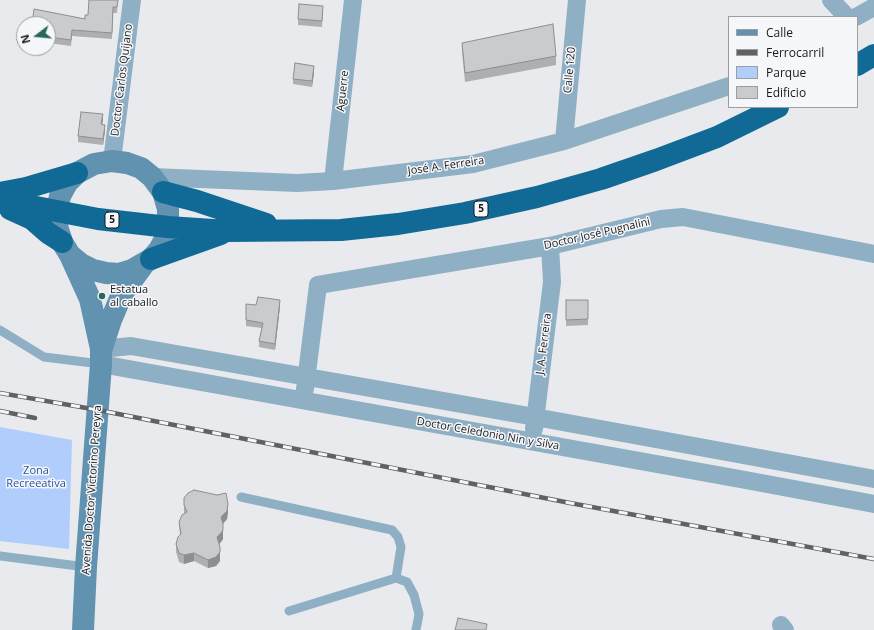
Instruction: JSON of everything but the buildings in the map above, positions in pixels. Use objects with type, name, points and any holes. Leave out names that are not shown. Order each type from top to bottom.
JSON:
[{"type":"highway","points":[[858,64],[874,55]]},
{"type":"highway","name":"5","points":[[0,200],[98,219],[168,227],[228,231],[340,230],[398,224],[465,213],[537,198],[601,179],[717,137],[776,108]]},
{"type":"highway","points":[[0,193],[26,188],[77,173]]},
{"type":"highway","points":[[158,185],[238,216],[288,231]]},
{"type":"highway","points":[[0,204],[32,219],[66,248]]},
{"type":"highway","points":[[147,262],[228,231]]},
{"type":"street","name":"Doctor Carlos Quijano","points":[[112,161],[132,0]]},
{"type":"street","name":"Aguerre","points":[[333,181],[353,0]]},
{"type":"street","name":"Calle 120","points":[[564,141],[577,0]]},
{"type":"street","points":[[831,0],[846,16]]},
{"type":"street","points":[[858,16],[874,7]]},
{"type":"street","name":"José A. Ferreira","points":[[158,185],[333,181],[473,164],[564,141],[728,86]]},
{"type":"street","points":[[112,161],[127,163],[141,168],[158,185],[168,209],[168,227],[165,239],[159,250],[147,262],[122,294],[111,320],[101,356],[90,299],[57,226],[57,210],[60,196],[67,183],[77,173],[94,164],[112,161]]},
{"type":"street","name":"Doctor José Pugnalini","points":[[307,377],[318,285],[550,246],[661,219],[683,217],[874,254]]},
{"type":"street","name":"J. A. Ferreira","points":[[533,442],[552,282],[550,246]]},
{"type":"street","points":[[66,248],[80,264],[92,270],[106,274],[119,274],[126,272],[147,262]]},
{"type":"street","points":[[101,356],[130,346],[874,478]]},
{"type":"street","name":"Doctor Celedonio Nin y Silva","points":[[101,356],[304,401],[740,478],[874,504]]},
{"type":"street","name":"Avenida Doctor Victorino Pereyra","points":[[83,630],[101,356]]},
{"type":"street","points":[[304,401],[307,377]]},
{"type":"street","points":[[740,478],[745,455]]},
{"type":"lane","points":[[0,330],[44,357],[101,356]]},
{"type":"lane","points":[[241,496],[392,530],[398,537],[401,547],[396,578]]},
{"type":"lane","points":[[0,556],[86,567]]},
{"type":"lane","points":[[289,611],[396,578],[406,582],[414,595],[419,614],[416,630]]},
{"type":"green space","name":"Zona Recreeativa","points":[[0,427],[72,440],[69,549],[0,541]]},
{"type":"railway","points":[[0,393],[98,410],[570,503],[874,559]]},
{"type":"railway","points":[[0,411],[35,418]]},
{"type":"place","name":"Estatua al caballo","points":[[102,296]]}]
